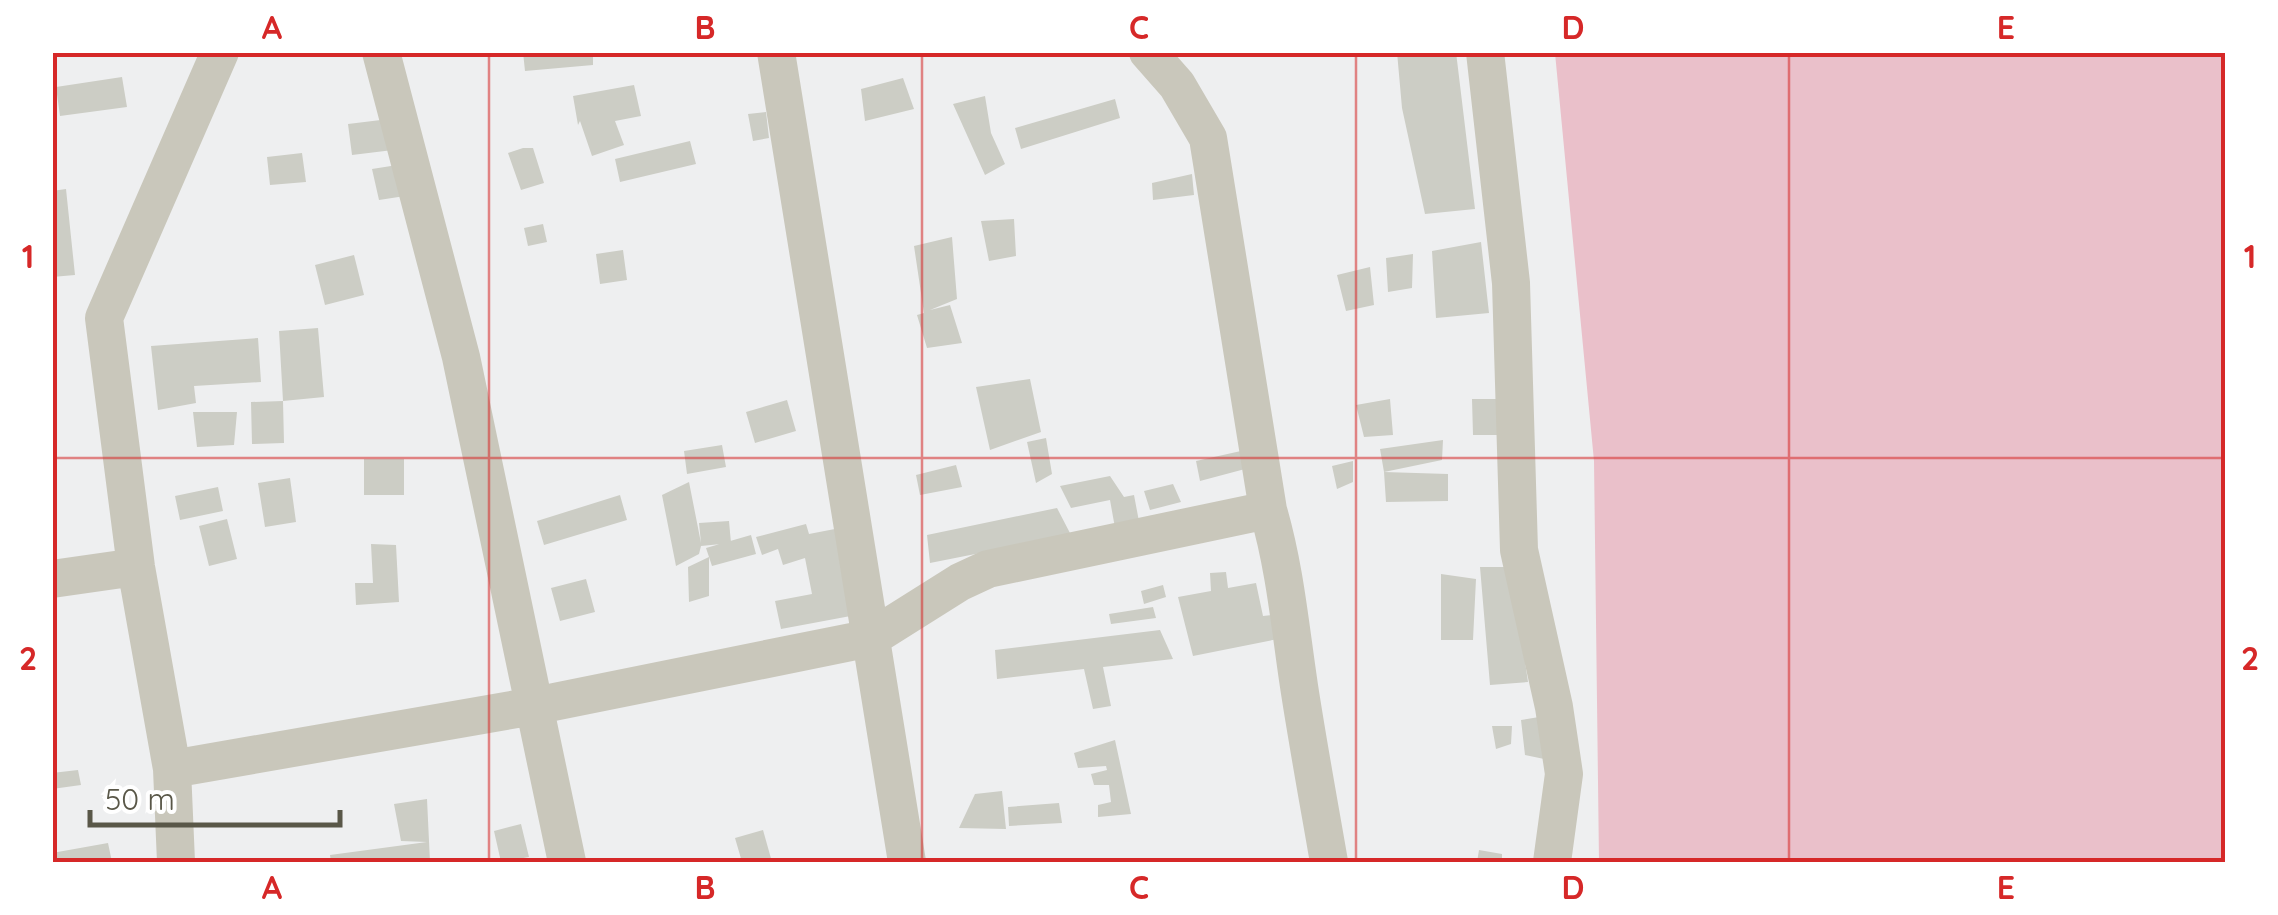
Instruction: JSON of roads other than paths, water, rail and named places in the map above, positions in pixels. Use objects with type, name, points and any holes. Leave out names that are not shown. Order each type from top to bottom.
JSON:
[{"type":"street","points":[[176,862],[172,769],[136,567],[104,318],[220,52]]},
{"type":"street","points":[[381,52],[461,357],[567,862]]},
{"type":"street","points":[[776,52],[908,862]]},
{"type":"street","points":[[1148,52],[1177,84],[1208,138],[1268,510],[1287,592],[1329,862]]},
{"type":"street","points":[[1485,52],[1511,283],[1519,550],[1554,708],[1564,774],[1552,862]]},
{"type":"street","points":[[172,769],[534,706],[871,638],[960,582],[988,570],[1268,510]]},
{"type":"street","points":[[52,579],[136,567]]}]
